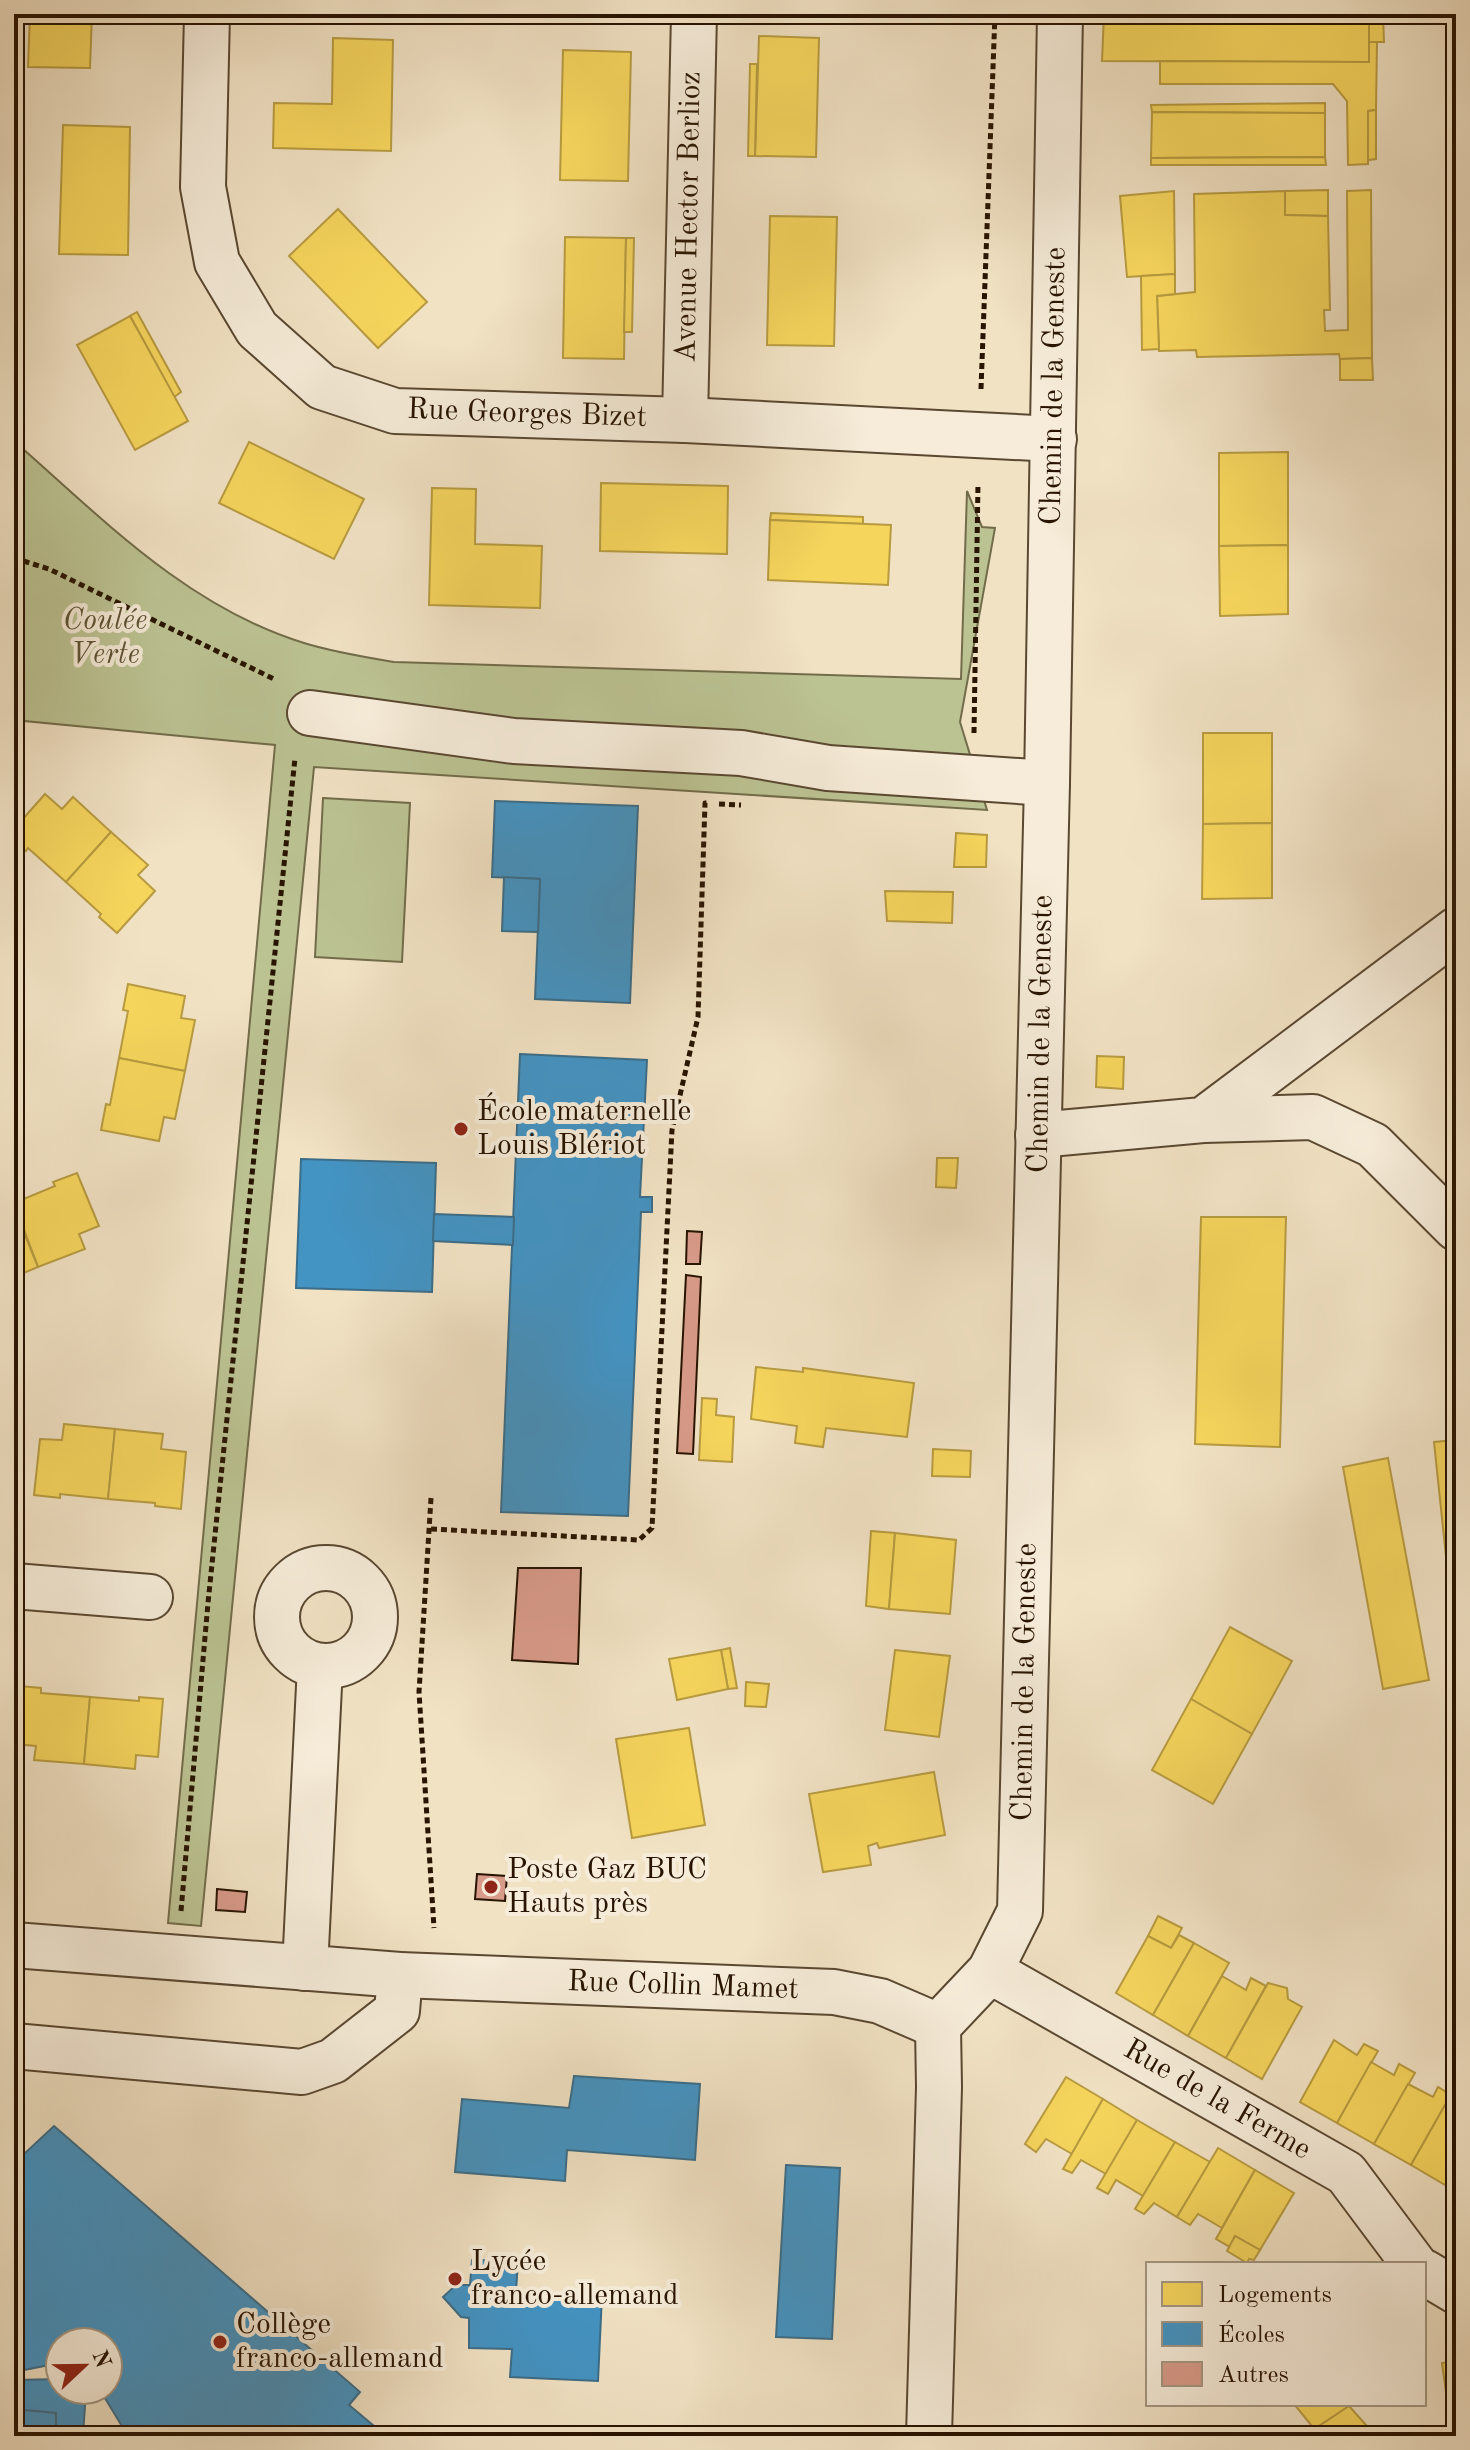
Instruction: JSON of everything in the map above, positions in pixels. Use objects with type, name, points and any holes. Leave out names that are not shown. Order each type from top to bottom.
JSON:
[{"type":"street","name":"Rue Georges Bizet","points":[[207,14],[203,187],[217,262],[257,329],[322,387],[395,411],[685,420],[1054,439]]},
{"type":"street","name":"Avenue Hector Berlioz","points":[[685,420],[694,14]]},
{"type":"street","name":"Chemin de la Geneste","points":[[938,2026],[990,1971],[1020,1911],[1047,783],[1060,14]]},
{"type":"street","points":[[310,713],[514,741],[741,753],[828,768],[1047,783]]},
{"type":"street","points":[[1203,1120],[1456,930]]},
{"type":"street","points":[[1038,1135],[1203,1120],[1313,1117],[1373,1145],[1456,1228]]},
{"type":"street","points":[[14,1586],[150,1597]]},
{"type":"street","points":[[305,1968],[320,1666]]},
{"type":"street","name":"Rue Collin Mamet","points":[[14,1945],[417,1975],[834,1992],[880,2001],[938,2026]]},
{"type":"street","name":"Rue de la Ferme","points":[[990,1971],[1346,2173],[1413,2262]]},
{"type":"street","points":[[14,2046],[302,2072],[333,2061],[397,2011],[417,1975]]},
{"type":"street","points":[[929,2436],[938,2026]]},
{"type":"street","points":[[1426,2273],[1456,2291]]},
{"type":"path","points":[[973,779],[979,434],[995,14]]},
{"type":"path","points":[[14,558],[49,569],[288,686],[310,713],[298,728],[208,1603],[176,1959]]},
{"type":"path","points":[[431,1529],[639,1540],[652,1528],[672,1130],[698,1017],[705,803],[752,806]]},
{"type":"path","points":[[417,1975],[435,1944],[419,1692],[431,1498]]},
{"type":"green space","name":"Coulée Verte","points":[[14,441],[148,558],[222,607],[304,643],[394,662],[961,679],[967,491],[982,527],[995,528],[960,722],[987,810],[314,767],[201,1926],[168,1923],[275,745],[14,720]]},
{"type":"green space","points":[[323,798],[410,803],[402,962],[315,957]]},
{"type":"building: Logements","points":[[30,14],[92,14],[90,68],[28,67]]},
{"type":"building: Logements","points":[[1104,14],[1369,14],[1369,62],[1102,61]]},
{"type":"building: Logements","points":[[1369,14],[1383,14],[1384,42],[1369,42]]},
{"type":"building: Logements","points":[[759,36],[819,38],[816,157],[755,156]]},
{"type":"building: Logements","points":[[333,38],[393,40],[391,151],[273,148],[274,103],[332,104]]},
{"type":"building: Logements","points":[[1369,42],[1377,42],[1376,110],[1368,111],[1368,164],[1348,165],[1347,101],[1333,84],[1160,84],[1160,61],[1369,62]]},
{"type":"building: Logements","points":[[563,50],[631,52],[628,181],[560,180]]},
{"type":"building: Logements","points":[[750,64],[757,64],[755,156],[748,156]]},
{"type":"building: Logements","points":[[1325,103],[1325,113],[1152,112],[1151,105]]},
{"type":"building: Logements","points":[[1376,110],[1376,159],[1368,160],[1368,111]]},
{"type":"building: Logements","points":[[1152,112],[1325,113],[1325,157],[1151,158]]},
{"type":"building: Logements","points":[[63,125],[130,127],[128,255],[59,254]]},
{"type":"building: Logements","points":[[1325,157],[1326,165],[1151,165],[1151,158]]},
{"type":"building: Logements","points":[[1328,190],[1328,216],[1285,215],[1285,191]]},
{"type":"building: Logements","points":[[1371,190],[1372,358],[1340,359],[1339,354],[1197,357],[1196,350],[1159,351],[1157,296],[1195,292],[1194,194],[1285,191],[1285,215],[1328,216],[1330,310],[1324,310],[1325,331],[1348,330],[1347,191]]},
{"type":"building: Logements","points":[[1174,191],[1175,274],[1127,277],[1120,196]]},
{"type":"building: Logements","points":[[338,209],[427,302],[378,348],[289,256]]},
{"type":"building: Logements","points":[[770,216],[837,217],[834,346],[767,345]]},
{"type":"building: Logements","points":[[565,237],[626,238],[624,359],[563,358]]},
{"type":"building: Logements","points":[[626,238],[634,238],[632,332],[624,332]]},
{"type":"building: Logements","points":[[1175,274],[1175,294],[1157,296],[1159,349],[1142,350],[1141,276]]},
{"type":"building: Logements","points":[[137,312],[181,392],[174,397],[130,316]]},
{"type":"building: Logements","points":[[130,316],[188,421],[135,450],[77,345]]},
{"type":"building: Logements","points":[[1372,358],[1373,380],[1340,380],[1340,359]]},
{"type":"building: Logements","points":[[249,442],[364,499],[334,559],[219,503]]},
{"type":"building: Logements","points":[[1288,452],[1288,545],[1219,546],[1219,453]]},
{"type":"building: Logements","points":[[601,483],[728,486],[727,554],[600,551]]},
{"type":"building: Logements","points":[[432,488],[476,489],[475,544],[542,546],[540,608],[429,605]]},
{"type":"building: Logements","points":[[771,513],[863,517],[863,524],[770,520]]},
{"type":"building: Logements","points":[[770,520],[891,525],[888,585],[768,580]]},
{"type":"building: Logements","points":[[1288,545],[1288,614],[1220,616],[1219,546]]},
{"type":"building: Logements","points":[[1203,733],[1272,733],[1272,823],[1203,824]]},
{"type":"building: Logements","points":[[45,794],[62,809],[73,797],[111,832],[66,882],[28,848],[26,851],[14,841],[14,829]]},
{"type":"building: Logements","points":[[1272,823],[1272,898],[1202,899],[1203,824]]},
{"type":"building: Logements","points":[[111,832],[148,865],[138,875],[155,891],[117,933],[66,882]]},
{"type":"building: Logements","points":[[956,833],[987,835],[986,867],[954,867]]},
{"type":"building: Logements","points":[[885,891],[953,892],[952,923],[887,921]]},
{"type":"building: Logements","points":[[128,984],[185,996],[181,1018],[195,1020],[185,1071],[119,1058],[128,1011],[123,1010]]},
{"type":"building: Logements","points":[[1097,1056],[1124,1057],[1123,1089],[1096,1087]]},
{"type":"building: Logements","points":[[119,1058],[185,1071],[175,1119],[164,1117],[159,1141],[101,1130],[106,1104],[110,1105]]},
{"type":"building: Logements","points":[[937,1158],[958,1158],[956,1188],[936,1187]]},
{"type":"building: Logements","points":[[77,1173],[99,1226],[79,1234],[85,1249],[38,1267],[14,1203]]},
{"type":"building: Logements","points":[[14,1208],[38,1267],[14,1277]]},
{"type":"building: Logements","points":[[1201,1217],[1286,1217],[1280,1447],[1195,1444]]},
{"type":"building: Logements","points":[[756,1367],[803,1372],[803,1368],[914,1383],[907,1437],[826,1428],[823,1447],[795,1443],[797,1426],[751,1419]]},
{"type":"building: Logements","points":[[702,1398],[717,1399],[716,1415],[734,1417],[732,1462],[699,1460]]},
{"type":"building: Logements","points":[[64,1424],[115,1429],[108,1499],[60,1494],[60,1498],[34,1495],[40,1439],[62,1440]]},
{"type":"building: Logements","points":[[115,1429],[163,1434],[161,1449],[186,1452],[181,1509],[155,1506],[155,1503],[108,1499]]},
{"type":"building: Logements","points":[[1456,1440],[1456,1652],[1434,1442]]},
{"type":"building: Logements","points":[[933,1449],[971,1451],[970,1477],[932,1476]]},
{"type":"building: Logements","points":[[1388,1458],[1429,1680],[1383,1689],[1343,1467]]},
{"type":"building: Logements","points":[[871,1531],[895,1533],[889,1609],[866,1606]]},
{"type":"building: Logements","points":[[895,1533],[956,1540],[950,1614],[889,1609]]},
{"type":"building: Logements","points":[[1230,1627],[1292,1661],[1252,1734],[1191,1699]]},
{"type":"building: Logements","points":[[730,1648],[737,1688],[728,1689],[721,1650]]},
{"type":"building: Logements","points":[[721,1650],[728,1689],[677,1700],[669,1659]]},
{"type":"building: Logements","points":[[895,1650],[950,1656],[939,1737],[885,1730]]},
{"type":"building: Logements","points":[[746,1682],[769,1684],[766,1707],[745,1706]]},
{"type":"building: Logements","points":[[19,1686],[41,1688],[41,1693],[90,1697],[84,1764],[34,1760],[36,1746],[14,1744]]},
{"type":"building: Logements","points":[[90,1697],[139,1701],[139,1697],[163,1699],[158,1757],[136,1755],[135,1769],[84,1764]]},
{"type":"building: Logements","points":[[1191,1699],[1252,1734],[1213,1804],[1152,1770]]},
{"type":"building: Logements","points":[[689,1728],[705,1825],[632,1838],[616,1739]]},
{"type":"building: Logements","points":[[934,1772],[945,1835],[879,1848],[877,1843],[868,1846],[871,1865],[823,1872],[809,1794]]},
{"type":"building: Logements","points":[[1158,1916],[1182,1928],[1171,1948],[1148,1936]]},
{"type":"building: Logements","points":[[1179,1935],[1194,1943],[1153,2015],[1116,1993],[1148,1936],[1171,1948]]},
{"type":"building: Logements","points":[[1194,1943],[1229,1963],[1188,2036],[1153,2015]]},
{"type":"building: Logements","points":[[1222,1976],[1246,1990],[1251,1978],[1266,1986],[1226,2058],[1188,2036]]},
{"type":"building: Logements","points":[[1268,1983],[1287,1988],[1288,1999],[1302,2007],[1262,2079],[1226,2058]]},
{"type":"building: Logements","points":[[1334,2040],[1357,2055],[1364,2044],[1378,2051],[1337,2123],[1300,2102]]},
{"type":"building: Logements","points":[[1371,2062],[1394,2075],[1399,2064],[1415,2073],[1374,2144],[1337,2123]]},
{"type":"building: Logements","points":[[1066,2077],[1103,2099],[1072,2154],[1046,2139],[1036,2152],[1025,2144]]},
{"type":"building: Logements","points":[[1408,2084],[1433,2097],[1438,2087],[1451,2095],[1411,2165],[1374,2144]]},
{"type":"building: Logements","points":[[1103,2099],[1137,2120],[1106,2174],[1081,2160],[1072,2173],[1063,2169]]},
{"type":"building: Logements","points":[[1445,2105],[1456,2112],[1456,2166],[1445,2185],[1411,2165]]},
{"type":"building: Logements","points":[[1137,2120],[1175,2142],[1143,2196],[1116,2180],[1108,2194],[1097,2188]]},
{"type":"building: Logements","points":[[1175,2142],[1210,2162],[1177,2217],[1154,2203],[1144,2214],[1135,2209]]},
{"type":"building: Logements","points":[[1218,2148],[1255,2170],[1222,2228],[1198,2214],[1190,2225],[1177,2217]]},
{"type":"building: Logements","points":[[1255,2170],[1294,2193],[1260,2250],[1235,2236],[1230,2247],[1216,2239]]},
{"type":"building: Logements","points":[[1235,2236],[1260,2250],[1254,2260],[1249,2259],[1248,2262],[1227,2251]]},
{"type":"building: Logements","points":[[1456,2361],[1456,2436],[1452,2436],[1442,2363]]},
{"type":"building: Logements","points":[[1296,2406],[1349,2406],[1315,2430]]},
{"type":"building: Logements","points":[[1349,2406],[1375,2435],[1327,2436],[1319,2426]]},
{"type":"building: Écoles","points":[[495,801],[638,806],[630,1003],[535,999],[540,879],[492,877]]},
{"type":"building: Écoles","points":[[504,877],[540,879],[538,932],[502,931]]},
{"type":"building: Écoles","points":[[520,1054],[647,1060],[640,1197],[652,1197],[652,1212],[641,1212],[628,1516],[501,1512]]},
{"type":"building: Écoles","points":[[301,1159],[436,1163],[432,1292],[296,1288]]},
{"type":"building: Écoles","points":[[434,1214],[514,1217],[513,1245],[433,1241]]},
{"type":"building: Écoles","points":[[574,2076],[700,2084],[695,2160],[567,2150],[565,2181],[455,2172],[462,2099],[569,2108]]},
{"type":"building: Écoles","points":[[54,2126],[360,2392],[349,2405],[386,2436],[128,2436],[110,2406],[124,2406],[124,2326],[44,2326],[44,2366],[14,2372],[14,2149],[22,2156]]},
{"type":"building: Écoles","points":[[786,2165],[840,2168],[832,2339],[776,2337]]},
{"type":"building: Écoles","points":[[472,2260],[518,2261],[516,2291],[602,2295],[598,2381],[510,2377],[512,2349],[469,2348],[469,2318],[461,2317],[443,2297],[456,2285],[470,2285]]},
{"type":"building: Écoles","points":[[44,2379],[44,2406],[85,2406],[83,2436],[18,2436],[14,2422],[14,2380]]},
{"type":"building: Écoles","points":[[14,2409],[56,2413],[56,2436],[14,2436]]},
{"type":"building: Autres","points":[[687,1231],[702,1232],[700,1264],[686,1264]]},
{"type":"building: Autres","points":[[686,1275],[701,1277],[693,1454],[677,1453]]},
{"type":"building: Autres","points":[[518,1568],[581,1568],[578,1664],[512,1660]]},
{"type":"building: Autres","name":"Poste Gaz BUC Hauts près","points":[[477,1874],[507,1876],[505,1901],[475,1899]]},
{"type":"building: Autres","points":[[217,1889],[247,1892],[245,1912],[216,1910]]},
{"type":"place","name":"École maternelle Louis Blériot","points":[[461,1129]]},
{"type":"place","name":"Poste Gaz BUC Hauts près","points":[[491,1887]]},
{"type":"place","name":"Lycée franco-allemand","points":[[455,2279]]},
{"type":"place","name":"Collège franco-allemand","points":[[220,2342]]}]
